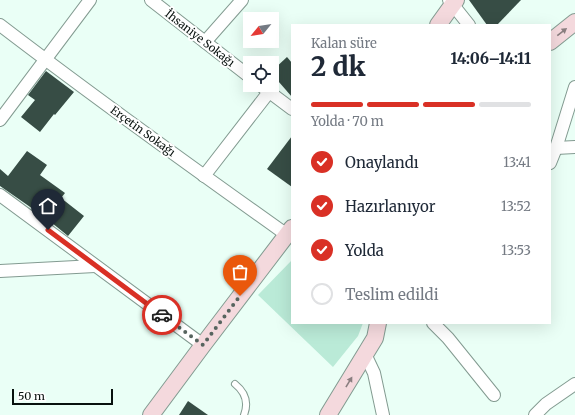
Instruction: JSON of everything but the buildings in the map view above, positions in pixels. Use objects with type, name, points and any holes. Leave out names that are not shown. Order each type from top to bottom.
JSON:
[{"type":"main road","points":[[439,24],[452,2]]},
{"type":"main road","points":[[551,41],[575,22]]},
{"type":"main road","points":[[151,415],[290,232]]},
{"type":"main road","points":[[328,415],[365,354],[377,330]]},
{"type":"street","points":[[0,120],[90,0]]},
{"type":"street","name":"İhsaniye Sokağı","points":[[150,0],[243,72]]},
{"type":"street","points":[[205,42],[242,0]]},
{"type":"street","points":[[452,2],[467,24]]},
{"type":"street","name":"Erçetin Sokağı","points":[[0,25],[45,60],[204,176],[290,232]]},
{"type":"street","points":[[551,160],[575,87]]},
{"type":"street","points":[[204,176],[262,92]]},
{"type":"street","points":[[270,92],[291,108]]},
{"type":"street","points":[[556,148],[575,147]]},
{"type":"street","points":[[0,195],[203,345]]},
{"type":"street","points":[[0,271],[95,266]]},
{"type":"street","points":[[434,324],[448,338],[494,395]]},
{"type":"street","points":[[365,354],[374,373],[383,415]]},
{"type":"street","points":[[535,415],[546,404],[575,384]]},
{"type":"lane","points":[[235,384],[242,391],[246,401],[247,407],[244,415]]},
{"type":"green space","points":[[291,261],[291,324],[363,324],[358,336],[333,367],[258,295]]},
{"type":"way so far","points":[[162,315],[203,345],[240,296]]},
{"type":"route","points":[[48,230],[162,315]]}]
